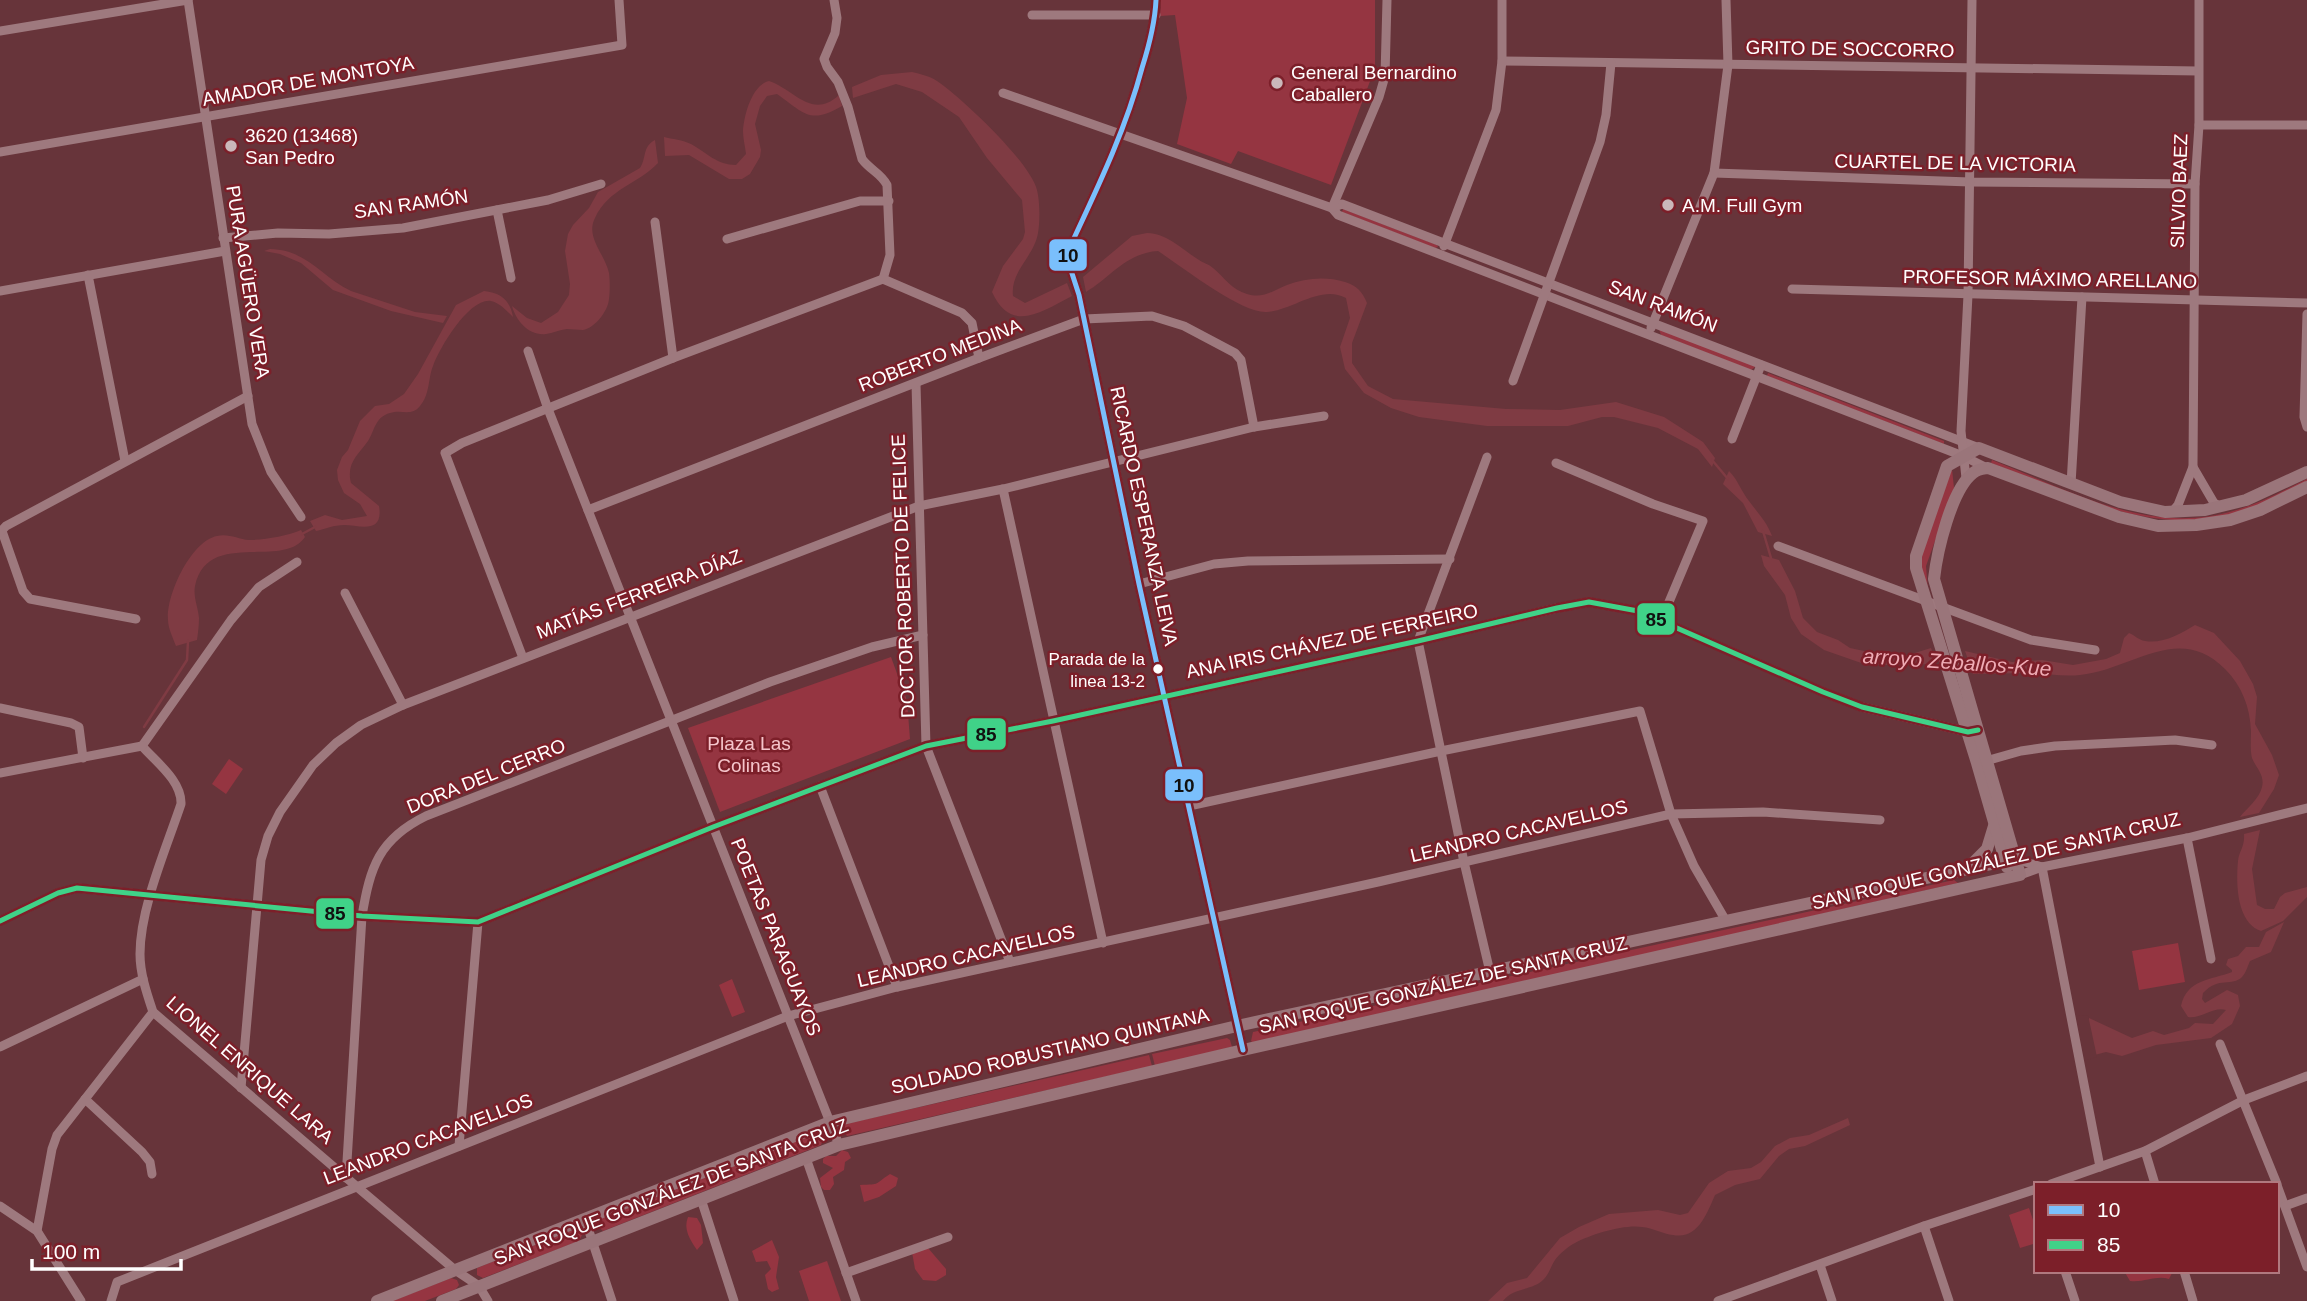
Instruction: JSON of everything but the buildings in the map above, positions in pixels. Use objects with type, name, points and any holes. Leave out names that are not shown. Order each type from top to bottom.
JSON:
[{"type":"street","points":[[0,31],[188,0]]},
{"type":"street","name":"PURA AGÜERO VERA","points":[[188,0],[252,424],[271,472],[301,517]]},
{"type":"street","name":"AMADOR DE MONTOYA","points":[[0,152],[622,46],[619,0]]},
{"type":"street","points":[[834,0],[837,19],[835,33],[824,59],[842,90],[863,159],[867,166],[883,176],[887,185],[890,255],[884,279]]},
{"type":"street","name":"RICARDO ESPERANZA LEIVA","points":[[1156,0],[1156,15],[1138,86],[1121,136],[1068,251],[1068,261],[1079,295],[1139,584],[1166,696],[1242,1050]]},
{"type":"street","points":[[1332,208],[1379,97],[1385,76],[1387,0]]},
{"type":"street","points":[[1441,254],[1496,110],[1502,61],[1502,0]]},
{"type":"street","points":[[1648,335],[1714,173],[1728,65],[1726,0]]},
{"type":"street","points":[[1966,478],[1959,445],[1968,295],[1972,0]]},
{"type":"street","name":"SILVIO BAEZ","points":[[2173,511],[2193,467],[2199,0]]},
{"type":"street","points":[[1032,15],[1156,15]]},
{"type":"street","name":"GRITO DE SOCCORRO","points":[[1502,61],[2198,71]]},
{"type":"street","points":[[1513,381],[1600,142],[1606,115],[1611,63]]},
{"type":"street","name":"SAN RAMÓN","points":[[1003,93],[1332,208],[1338,215],[1756,377],[1959,445]]},
{"type":"street","points":[[2199,125],[2307,125]]},
{"type":"street","name":"CUARTEL DE LA VICTORIA","points":[[1714,173],[1970,182],[2195,184]]},
{"type":"street","name":"SAN RAMÓN","points":[[223,239],[278,233],[329,234],[395,229],[548,200],[601,184]]},
{"type":"street","points":[[727,239],[860,201],[889,201]]},
{"type":"street","name":"SAN RAMÓN","points":[[1332,208],[1342,204],[1761,365],[1959,445],[1988,468],[2108,514],[2158,526],[2196,526],[2230,520],[2260,510],[2307,487]]},
{"type":"street","points":[[497,210],[511,278]]},
{"type":"street","points":[[655,222],[673,358]]},
{"type":"street","points":[[0,291],[225,251]]},
{"type":"street","points":[[88,275],[125,461]]},
{"type":"street","points":[[523,658],[445,453],[462,443],[673,358],[884,279],[962,313],[972,323],[979,358]]},
{"type":"street","name":"PROFESOR MÁXIMO ARELLANO","points":[[1792,289],[2307,303]]},
{"type":"street","points":[[2071,484],[2082,297]]},
{"type":"street","points":[[2307,314],[2304,417],[2307,427]]},
{"type":"street","name":"ROBERTO MEDINA","points":[[588,510],[1084,319],[1152,316],[1184,326],[1235,353],[1241,360],[1254,427]]},
{"type":"street","name":"POETAS PARAGUAYOS","points":[[527,351],[839,1145]]},
{"type":"street","points":[[1732,439],[1761,365]]},
{"type":"street","name":"DOCTOR ROBERTO DE FELICE","points":[[916,384],[926,746],[1010,962]]},
{"type":"street","points":[[3,530],[248,396]]},
{"type":"street","name":"MATÍAS FERREIRA DÍAZ","points":[[241,1088],[261,860],[268,836],[297,786],[336,743],[360,725],[403,705],[630,616],[919,506],[1003,489],[1254,427],[1324,416]]},
{"type":"street","points":[[1959,445],[1979,448],[2120,502],[2165,512],[2221,507],[2246,500],[2307,472]]},
{"type":"street","points":[[1959,445],[1947,466],[1916,556],[1916,568],[1926,603],[1944,637],[1957,677],[2015,876]]},
{"type":"street","points":[[1487,457],[1418,641],[1490,972]]},
{"type":"street","points":[[1556,463],[1653,504],[1703,521],[1661,621]]},
{"type":"street","points":[[2193,467],[2214,502],[2221,507]]},
{"type":"street","points":[[1944,637],[1941,607],[1934,579],[1936,556],[1966,478],[1976,470],[1988,468]]},
{"type":"street","points":[[1003,489],[1103,943]]},
{"type":"street","points":[[0,514],[23,591],[30,599],[136,619]]},
{"type":"street","points":[[1778,546],[2031,640],[2095,650]]},
{"type":"street","points":[[1139,584],[1214,564],[1248,561],[1450,559]]},
{"type":"street","points":[[0,773],[142,746],[231,620],[259,587],[297,562]]},
{"type":"street","points":[[345,593],[403,705]]},
{"type":"street","name":"ANA IRIS CHÁVEZ DE FERREIRO","points":[[0,921],[58,892],[77,888],[362,916],[478,922],[713,827],[926,746],[1053,721],[1589,602],[1638,611],[1823,692],[1862,706],[1973,731]]},
{"type":"street","name":"DORA DEL CERRO","points":[[346,1178],[362,916],[373,867],[407,825],[770,682],[872,647],[923,635]]},
{"type":"street","points":[[0,708],[79,727],[83,758]]},
{"type":"street","points":[[1189,806],[1640,710],[1671,814],[1694,866],[1726,921]]},
{"type":"street","points":[[1982,762],[2021,751],[2055,746],[2175,740],[2212,745]]},
{"type":"street","name":"LIONEL ENRIQUE LARA","points":[[142,746],[177,785],[182,795],[150,895],[140,955],[143,979],[153,1012],[346,1178],[479,1286]]},
{"type":"street","points":[[1982,762],[1994,825],[2010,860]]},
{"type":"street","points":[[820,786],[897,987]]},
{"type":"street","name":"SAN ROQUE GONZÁLEZ DE SANTA CRUZ","points":[[442,1301],[839,1145],[1242,1050],[2015,876],[2042,867],[2187,838],[2307,808]]},
{"type":"street","name":"LEANDRO CACAVELLOS","points":[[111,1301],[117,1282],[788,1016],[897,987],[1671,814],[1763,812],[1880,820]]},
{"type":"street","points":[[1966,869],[1982,857],[1994,825]]},
{"type":"street","points":[[2187,838],[2211,959]]},
{"type":"street","name":"SOLDADO ROBUSTIANO QUINTANA","points":[[377,1301],[830,1122],[1237,1026],[1966,869],[2010,860],[2042,867]]},
{"type":"street","points":[[2042,867],[2100,1167]]},
{"type":"street","points":[[459,1146],[478,922]]},
{"type":"street","points":[[0,1047],[143,979]]},
{"type":"street","points":[[37,1231],[57,1135],[153,1012]]},
{"type":"street","points":[[2220,1044],[2276,1182]]},
{"type":"street","points":[[2057,1182],[2145,1151],[2245,1100],[2307,1076]]},
{"type":"street","points":[[85,1100],[142,1152],[150,1162],[152,1174]]},
{"type":"street","points":[[2145,1151],[2154,1182]]},
{"type":"street","points":[[806,1158],[856,1301]]},
{"type":"street","points":[[1718,1301],[1924,1226],[2034,1190]]},
{"type":"street","points":[[2279,1190],[2307,1267]]},
{"type":"street","points":[[2285,1206],[2307,1198]]},
{"type":"street","points":[[701,1199],[734,1301]]},
{"type":"street","points":[[0,1206],[37,1231],[82,1301]]},
{"type":"street","points":[[585,1219],[612,1301]]},
{"type":"street","points":[[1924,1226],[1949,1301]]},
{"type":"street","points":[[846,1273],[948,1237]]},
{"type":"street","points":[[1820,1265],[1832,1301]]},
{"type":"street","points":[[2066,1273],[2075,1301]]},
{"type":"street","points":[[2185,1273],[2193,1301]]},
{"type":"street","points":[[479,1286],[488,1301]]},
{"type":"green space","name":"General Bernardino Caballero","points":[[1161,0],[1375,0],[1375,68],[1331,185],[1238,151],[1231,164],[1177,144],[1187,98],[1175,15],[1160,16]]},
{"type":"green space","points":[[1343,209],[1437,245],[1438,247],[1342,212]]},
{"type":"green space","points":[[1659,329],[1755,367],[1751,370],[1661,335]]},
{"type":"green space","points":[[1768,373],[1944,441],[1944,444],[1767,376]]},
{"type":"green space","points":[[1992,460],[2110,506],[2170,518],[2201,517],[2233,511],[2262,501],[2307,479],[2307,482],[2268,501],[2228,515],[2197,520],[2166,519],[2136,515],[2106,507],[1991,463]]},
{"type":"green space","points":[[1952,469],[1954,488],[1926,566],[1928,591],[1919,559]]},
{"type":"green space","name":"Plaza Las Colinas","points":[[891,657],[907,701],[910,739],[720,812],[688,728]]},
{"type":"green space","points":[[229,759],[243,769],[226,794],[212,784]]},
{"type":"green space","points":[[1954,880],[1958,883],[1253,1043],[1251,1041],[1253,1032]]},
{"type":"green space","points":[[2178,943],[2185,982],[2139,990],[2132,951]]},
{"type":"green space","points":[[732,979],[745,1012],[732,1017],[719,985]]},
{"type":"green space","points":[[1227,1038],[1232,1047],[1155,1066],[1152,1054]]},
{"type":"green space","points":[[1149,1055],[1152,1066],[847,1136],[844,1132],[845,1124]]},
{"type":"green space","points":[[816,1133],[823,1139],[821,1145],[603,1231],[596,1225],[599,1219]]},
{"type":"green space","points":[[842,1150],[848,1152],[851,1158],[845,1162],[844,1170],[833,1177],[834,1184],[830,1190],[824,1190],[820,1178],[833,1168],[823,1163],[823,1159],[826,1156],[836,1156]]},
{"type":"green space","points":[[890,1174],[898,1178],[896,1186],[879,1197],[864,1202],[860,1185],[877,1183]]},
{"type":"green space","points":[[2029,1208],[2034,1223],[2034,1244],[2020,1248],[2009,1215]]},
{"type":"green space","points":[[688,1217],[697,1218],[701,1225],[703,1243],[697,1250],[687,1230]]},
{"type":"green space","points":[[575,1229],[582,1235],[579,1241],[483,1278],[477,1275],[477,1268]]},
{"type":"green space","points":[[772,1240],[779,1257],[776,1277],[779,1289],[772,1292],[768,1289],[765,1275],[771,1269],[767,1261],[756,1262],[752,1251]]},
{"type":"green space","points":[[928,1248],[946,1269],[946,1275],[936,1281],[923,1280],[915,1269],[912,1252]]},
{"type":"green space","points":[[827,1261],[841,1301],[809,1301],[799,1271]]},
{"type":"green space","points":[[2125,1273],[2172,1273],[2169,1279],[2130,1281]]},
{"type":"green space","points":[[451,1278],[457,1280],[459,1285],[456,1289],[425,1301],[392,1301]]},
{"type":"shaded area","points":[[912,72],[934,79],[962,101],[994,131],[1032,178],[1039,200],[1038,233],[1036,242],[1015,279],[1013,296],[1025,303],[1067,283],[1072,296],[1028,316],[1008,313],[1000,305],[992,292],[1003,266],[1023,239],[1025,232],[1022,200],[987,158],[959,117],[922,92],[896,84],[853,98],[852,87],[881,75]]},
{"type":"shaded area","points":[[769,81],[812,104],[829,102],[839,95],[842,106],[814,116],[801,111],[777,94],[767,96],[760,106],[755,124],[760,157],[750,174],[742,179],[729,179],[689,155],[665,156],[664,137],[688,143],[718,161],[736,165],[746,154],[743,131],[750,102],[758,88]]},
{"type":"shaded area","points":[[655,140],[658,163],[615,193],[595,218],[592,232],[609,273],[609,299],[603,314],[588,329],[567,329],[546,334],[529,330],[520,322],[512,306],[527,318],[541,323],[558,312],[569,295],[565,251],[568,234],[573,225],[589,208],[598,192],[640,168],[646,149]]},
{"type":"shaded area","points":[[1147,233],[1162,236],[1174,243],[1211,267],[1237,290],[1247,294],[1263,295],[1308,279],[1338,280],[1356,287],[1367,303],[1352,343],[1352,363],[1368,386],[1393,399],[1506,409],[1560,410],[1616,402],[1664,417],[1703,442],[1715,458],[1712,467],[1698,449],[1658,428],[1614,417],[1602,417],[1568,426],[1487,426],[1419,417],[1391,408],[1364,393],[1345,369],[1340,347],[1350,318],[1346,298],[1336,294],[1317,296],[1277,310],[1256,311],[1228,298],[1158,251],[1128,261],[1086,292],[1083,277],[1132,236]]},
{"type":"shaded area","points":[[270,249],[304,259],[351,291],[415,312],[447,316],[443,323],[391,311],[333,290],[301,263],[264,251]]},
{"type":"shaded area","points":[[484,291],[504,298],[513,317],[491,301],[482,302],[465,315],[437,358],[431,371],[426,397],[420,406],[410,412],[394,412],[381,418],[352,465],[351,483],[379,506],[378,521],[369,526],[340,525],[316,531],[310,521],[325,515],[342,520],[367,516],[360,504],[344,493],[337,470],[360,421],[375,406],[389,404],[404,394],[456,305]]},
{"type":"shaded area","points":[[1729,471],[1772,536],[1758,532],[1743,503],[1723,484]]},
{"type":"shaded area","points":[[301,530],[305,537],[294,546],[280,550],[229,554],[214,559],[202,569],[195,586],[199,618],[197,640],[176,646],[168,623],[168,609],[182,570],[198,548],[207,540],[221,535],[255,540]]},
{"type":"shaded area","points":[[1761,555],[1779,560],[1795,591],[1803,618],[1817,632],[1850,648],[1864,651],[1905,656],[1931,648],[1937,663],[1867,665],[1824,650],[1801,634],[1791,618],[1785,595],[1764,566]]},
{"type":"shaded area","points":[[2195,625],[2214,633],[2240,661],[2253,684],[2257,697],[2255,724],[2272,755],[2279,775],[2259,813],[2240,817],[2259,795],[2263,783],[2252,758],[2247,705],[2231,676],[2207,656],[2190,649],[2172,649],[2154,652],[2099,671],[2067,676],[2027,673],[1973,674],[1965,651],[2012,662],[2042,660],[2073,665],[2106,659],[2120,653],[2124,638],[2129,633],[2152,642],[2165,640]]},
{"type":"shaded area","points":[[2260,830],[2252,869],[2257,905],[2274,909],[2285,893],[2307,887],[2307,897],[2283,921],[2261,931],[2253,926],[2242,910],[2237,880],[2244,834]]},
{"type":"shaded area","points":[[2284,922],[2271,952],[2250,961],[2245,973],[2238,980],[2214,985],[2203,993],[2202,999],[2205,1003],[2227,990],[2238,995],[2240,1006],[2232,1024],[2211,1038],[2156,1045],[2122,1056],[2106,1052],[2087,1057],[2089,1018],[2132,1038],[2153,1031],[2164,1035],[2189,1028],[2195,1023],[2213,1024],[2226,1010],[2188,1017],[2181,1006],[2184,997],[2194,985],[2232,972],[2226,965],[2228,959],[2238,956],[2246,947],[2259,947],[2266,932]]},
{"type":"shaded area","points":[[1848,1118],[1850,1125],[1805,1146],[1789,1149],[1779,1156],[1760,1179],[1735,1185],[1715,1195],[1700,1224],[1689,1233],[1673,1235],[1635,1226],[1599,1233],[1564,1250],[1539,1283],[1512,1293],[1503,1301],[1488,1301],[1507,1283],[1527,1278],[1560,1238],[1579,1227],[1609,1214],[1658,1210],[1680,1215],[1688,1213],[1709,1183],[1728,1171],[1751,1168],[1761,1162],[1775,1146],[1790,1138],[1809,1135]]},
{"type":"pier","points":[[2088,1015],[2097,1057],[2087,1060],[2084,1058],[2076,1019],[2078,1016]]},
{"type":"waterway","name":"arroyo Zeballos-Kue","points":[[1712,460],[1728,479]]},
{"type":"waterway","name":"arroyo Zeballos-Kue","points":[[302,534],[315,527]]},
{"type":"waterway","name":"arroyo Zeballos-Kue","points":[[1763,531],[1771,558]]},
{"type":"waterway","name":"arroyo Zeballos-Kue","points":[[144,727],[187,660],[188,641]]},
{"type":"transit line","name":"10","points":[[1156,0],[1151,34],[1135,92],[1109,161],[1068,251],[1068,261],[1079,295],[1139,584],[1243,1050]]},
{"type":"transit line","name":"85","points":[[0,921],[58,893],[77,888],[362,916],[478,922],[713,827],[926,746],[1053,721],[1589,602],[1638,611],[1862,707],[1968,732],[1978,730]]},
{"type":"place","name":"General Bernardino Caballero","points":[[1277,83]]},
{"type":"place","name":"3620 (13468) San Pedro","points":[[231,146]]},
{"type":"place","name":"A.M. Full Gym","points":[[1668,205]]},
{"type":"place","name":"Parada de la linea 13-2","points":[[1158,669]]}]
